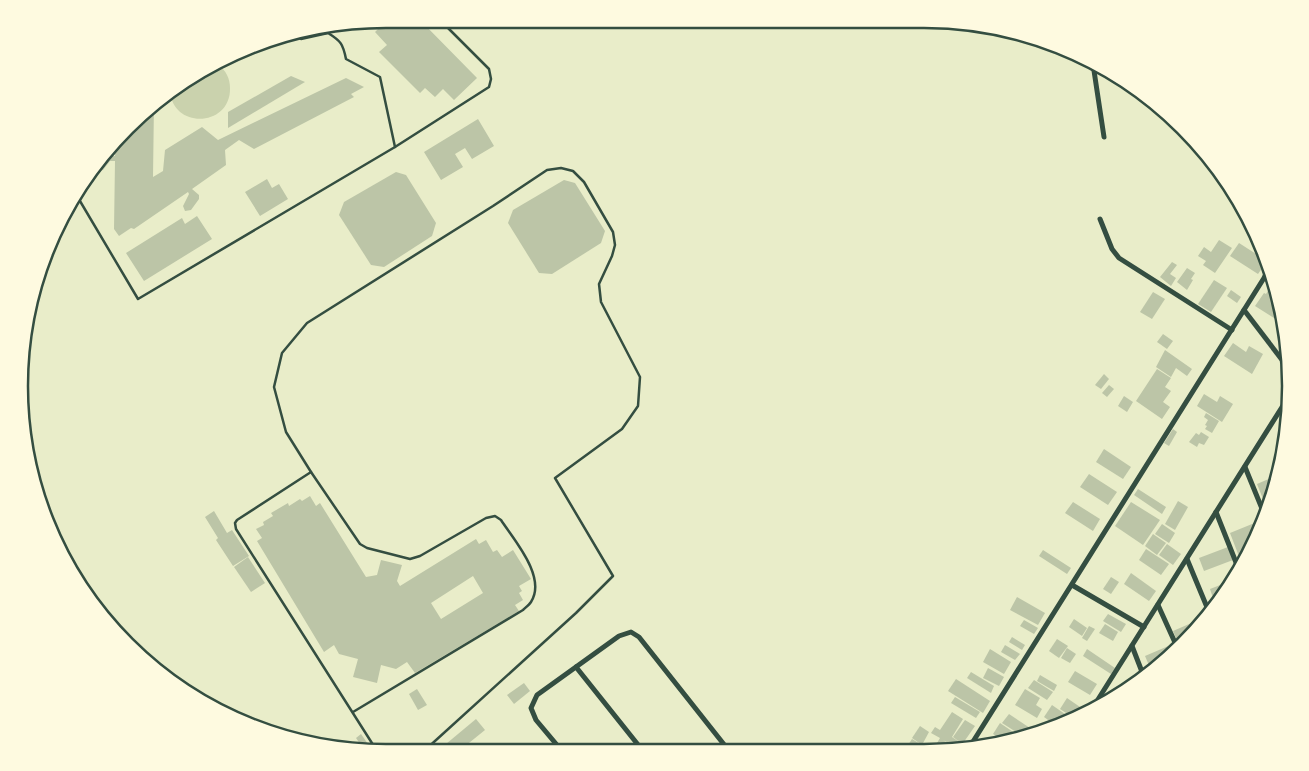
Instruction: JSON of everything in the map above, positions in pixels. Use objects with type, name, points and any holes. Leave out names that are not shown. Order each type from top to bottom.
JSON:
[{"type":"street","points":[[1094,70],[1104,137]]},
{"type":"street","points":[[1100,219],[1112,249],[1119,258],[1232,330]]},
{"type":"street","points":[[975,739],[1265,276]]},
{"type":"street","points":[[1244,310],[1280,358]]},
{"type":"street","points":[[1099,697],[1281,409]]},
{"type":"street","points":[[1245,467],[1261,506]]},
{"type":"street","points":[[1216,512],[1236,561]]},
{"type":"street","points":[[1187,559],[1206,605]]},
{"type":"street","points":[[1072,585],[1144,627]]},
{"type":"street","points":[[1158,605],[1174,642]]},
{"type":"street","points":[[556,744],[536,720],[531,708],[536,695],[619,636],[631,632],[640,637],[724,744]]},
{"type":"street","points":[[1132,646],[1141,670]]},
{"type":"street","points":[[576,667],[637,744]]},
{"type":"lane","points":[[79,200],[138,299],[395,147],[488,87],[491,79],[488,69],[448,28]]},
{"type":"lane","points":[[300,38],[328,33],[338,39],[344,46],[346,60],[380,76],[395,147]]},
{"type":"lane","points":[[353,712],[523,610],[531,602],[536,582],[529,562],[501,520],[495,516],[486,518],[420,556],[410,559],[367,548],[360,544],[286,432],[274,387],[282,353],[307,323],[484,212],[547,170],[561,168],[573,172],[584,182],[613,232],[615,245],[599,284],[601,302],[640,376],[638,406],[622,430],[555,478],[613,576],[576,613],[433,744]]},
{"type":"lane","points":[[311,472],[238,520],[235,523],[236,529],[372,743]]},
{"type":"green space","points":[[221,67],[225,72],[230,85],[228,101],[221,110],[212,116],[202,119],[191,117],[181,112],[173,104],[172,98],[206,75]]},
{"type":"building","points":[[379,28],[428,28],[477,78],[454,100],[443,89],[435,97],[425,88],[420,93],[379,52],[387,45],[375,32]]},
{"type":"building","points":[[291,76],[305,82],[228,128],[228,112]]},
{"type":"building","points":[[346,78],[364,87],[351,94],[354,97],[254,149],[239,140],[225,150],[226,165],[192,189],[199,195],[199,199],[191,210],[185,211],[183,206],[189,194],[188,192],[134,229],[131,228],[119,236],[114,229],[115,161],[110,161],[103,170],[99,171],[111,156],[115,156],[115,150],[132,132],[154,112],[153,177],[163,171],[165,150],[202,127],[218,140]]},
{"type":"building","points":[[478,119],[494,146],[472,159],[465,148],[455,154],[463,167],[441,180],[424,152]]},
{"type":"building","points":[[396,172],[406,175],[436,223],[432,236],[384,267],[371,265],[339,215],[344,202]]},
{"type":"building","points":[[267,179],[272,188],[279,184],[288,199],[260,216],[245,192]]},
{"type":"building","points":[[564,180],[575,183],[605,231],[601,243],[552,274],[539,273],[508,223],[513,210]]},
{"type":"building","points":[[197,216],[212,239],[144,281],[126,253],[182,218],[185,224]]},
{"type":"building","points":[[1219,240],[1232,248],[1215,273],[1203,265],[1206,261],[1198,256],[1204,247],[1211,252]]},
{"type":"building","points":[[1239,243],[1257,254],[1262,268],[1258,274],[1230,256]]},
{"type":"building","points":[[1172,262],[1177,265],[1170,274],[1176,278],[1171,286],[1160,277]]},
{"type":"building","points":[[1187,268],[1195,273],[1187,290],[1177,282]]},
{"type":"building","points":[[1214,280],[1227,288],[1211,312],[1198,304]]},
{"type":"building","points":[[1231,290],[1241,297],[1237,303],[1227,296]]},
{"type":"building","points":[[1268,290],[1275,319],[1255,306],[1264,293],[1266,294]]},
{"type":"building","points":[[1153,292],[1165,299],[1152,319],[1140,312]]},
{"type":"building","points":[[1163,334],[1173,341],[1167,349],[1157,342]]},
{"type":"building","points":[[1233,343],[1246,352],[1249,346],[1263,354],[1252,374],[1224,356]]},
{"type":"building","points":[[1165,350],[1192,369],[1187,376],[1176,368],[1171,377],[1156,367]]},
{"type":"building","points":[[1157,369],[1171,378],[1165,387],[1171,391],[1163,402],[1170,407],[1162,419],[1136,401]]},
{"type":"building","points":[[1104,374],[1109,379],[1101,389],[1095,385]]},
{"type":"building","points":[[1109,385],[1114,389],[1107,397],[1102,393]]},
{"type":"building","points":[[1204,394],[1217,402],[1220,396],[1233,404],[1222,422],[1197,406]]},
{"type":"building","points":[[1124,396],[1133,402],[1127,412],[1118,406]]},
{"type":"building","points":[[1206,413],[1219,421],[1212,433],[1205,429],[1208,420],[1204,417]]},
{"type":"building","points":[[1173,429],[1177,432],[1169,446],[1164,443]]},
{"type":"building","points":[[1201,432],[1209,437],[1204,445],[1199,443],[1197,447],[1189,442],[1196,433],[1199,435]]},
{"type":"building","points":[[1104,449],[1131,467],[1123,479],[1096,462]]},
{"type":"building","points":[[1089,474],[1117,492],[1108,505],[1080,487]]},
{"type":"building","points":[[1269,479],[1264,499],[1263,499],[1257,484]]},
{"type":"building","points":[[1138,489],[1166,507],[1162,514],[1134,495]]},
{"type":"building","points":[[310,496],[316,506],[320,503],[366,577],[377,575],[381,560],[402,565],[397,581],[400,586],[476,539],[479,544],[486,540],[493,552],[497,550],[502,557],[513,550],[531,579],[519,586],[522,591],[519,593],[523,600],[515,605],[519,611],[415,673],[407,662],[396,669],[381,665],[377,683],[353,677],[358,659],[339,654],[334,645],[324,652],[257,541],[262,538],[256,529],[264,525],[263,522],[273,516],[271,513],[288,503],[289,506],[300,499],[302,501]],"holes":[[[473,576],[483,593],[441,619],[431,603]]]},
{"type":"building","points":[[1178,501],[1188,507],[1175,530],[1165,524]]},
{"type":"building","points":[[1073,502],[1100,519],[1093,531],[1065,513]]},
{"type":"building","points":[[1131,502],[1160,520],[1143,545],[1115,526]]},
{"type":"building","points":[[214,511],[227,533],[232,530],[249,556],[233,566],[216,540],[218,538],[205,517]]},
{"type":"building","points":[[1254,523],[1239,556],[1230,533]]},
{"type":"building","points":[[1162,524],[1175,533],[1169,543],[1155,534]]},
{"type":"building","points":[[1153,534],[1166,543],[1157,555],[1145,546]]},
{"type":"building","points":[[1167,544],[1181,554],[1173,565],[1159,555]]},
{"type":"building","points":[[1228,547],[1233,560],[1204,571],[1199,558]]},
{"type":"building","points":[[1146,549],[1169,564],[1161,575],[1139,560]]},
{"type":"building","points":[[1043,550],[1071,568],[1067,574],[1039,556]]},
{"type":"building","points":[[248,557],[265,583],[251,592],[234,567]]},
{"type":"building","points":[[1131,573],[1156,591],[1149,601],[1124,584]]},
{"type":"building","points":[[1111,577],[1119,582],[1111,594],[1103,589]]},
{"type":"building","points":[[1220,585],[1212,596],[1210,589]]},
{"type":"building","points":[[1017,597],[1045,613],[1038,625],[1010,610]]},
{"type":"building","points":[[1108,614],[1126,624],[1121,632],[1103,621]]},
{"type":"building","points":[[1074,619],[1087,628],[1082,636],[1069,627]]},
{"type":"building","points":[[1024,620],[1038,628],[1034,634],[1020,626]]},
{"type":"building","points":[[1192,623],[1177,639],[1173,631]]},
{"type":"building","points":[[1105,624],[1118,632],[1113,641],[1099,633]]},
{"type":"building","points":[[1089,626],[1095,629],[1087,641],[1082,638]]},
{"type":"building","points":[[1012,637],[1025,645],[1022,650],[1009,642]]},
{"type":"building","points":[[1057,639],[1068,646],[1059,658],[1049,651]]},
{"type":"building","points":[[1005,645],[1020,654],[1015,660],[1001,652]]},
{"type":"building","points":[[1171,645],[1148,664],[1145,656]]},
{"type":"building","points":[[1067,648],[1076,654],[1070,663],[1061,658]]},
{"type":"building","points":[[990,649],[1011,662],[1004,674],[983,662]]},
{"type":"building","points":[[1087,649],[1115,668],[1111,674],[1083,656]]},
{"type":"building","points":[[988,668],[1004,677],[999,686],[983,678]]},
{"type":"building","points":[[1075,671],[1097,684],[1090,695],[1068,682]]},
{"type":"building","points":[[971,672],[994,686],[991,693],[967,678]]},
{"type":"building","points":[[1040,675],[1057,685],[1054,691],[1037,681]]},
{"type":"building","points":[[956,679],[990,701],[983,713],[948,691]]},
{"type":"building","points":[[1034,680],[1053,692],[1047,700],[1028,688]]},
{"type":"building","points":[[524,683],[530,691],[514,704],[507,695]]},
{"type":"building","points":[[417,689],[427,705],[418,710],[409,694]]},
{"type":"building","points":[[1025,689],[1040,698],[1036,705],[1042,709],[1037,718],[1015,705]]},
{"type":"building","points":[[955,697],[980,712],[976,718],[951,703]]},
{"type":"building","points":[[1067,698],[1080,707],[1067,714],[1060,709]]},
{"type":"building","points":[[1052,705],[1065,714],[1049,721],[1044,717]]},
{"type":"building","points":[[952,712],[963,719],[952,737],[959,741],[948,743],[943,740],[947,743],[938,743],[940,738],[931,733],[935,727],[940,730]]},
{"type":"building","points":[[1009,714],[1029,728],[1015,731],[1002,723]]},
{"type":"building","points":[[476,719],[485,730],[468,744],[446,744]]},
{"type":"building","points":[[965,720],[975,726],[965,741],[959,741],[953,737]]},
{"type":"building","points":[[1000,723],[1013,732],[996,736],[993,734]]},
{"type":"building","points":[[920,726],[929,732],[923,744],[912,738]]},
{"type":"building","points":[[361,734],[367,743],[359,743],[356,738]]},
{"type":"building","points":[[912,739],[920,744],[909,744]]}]
